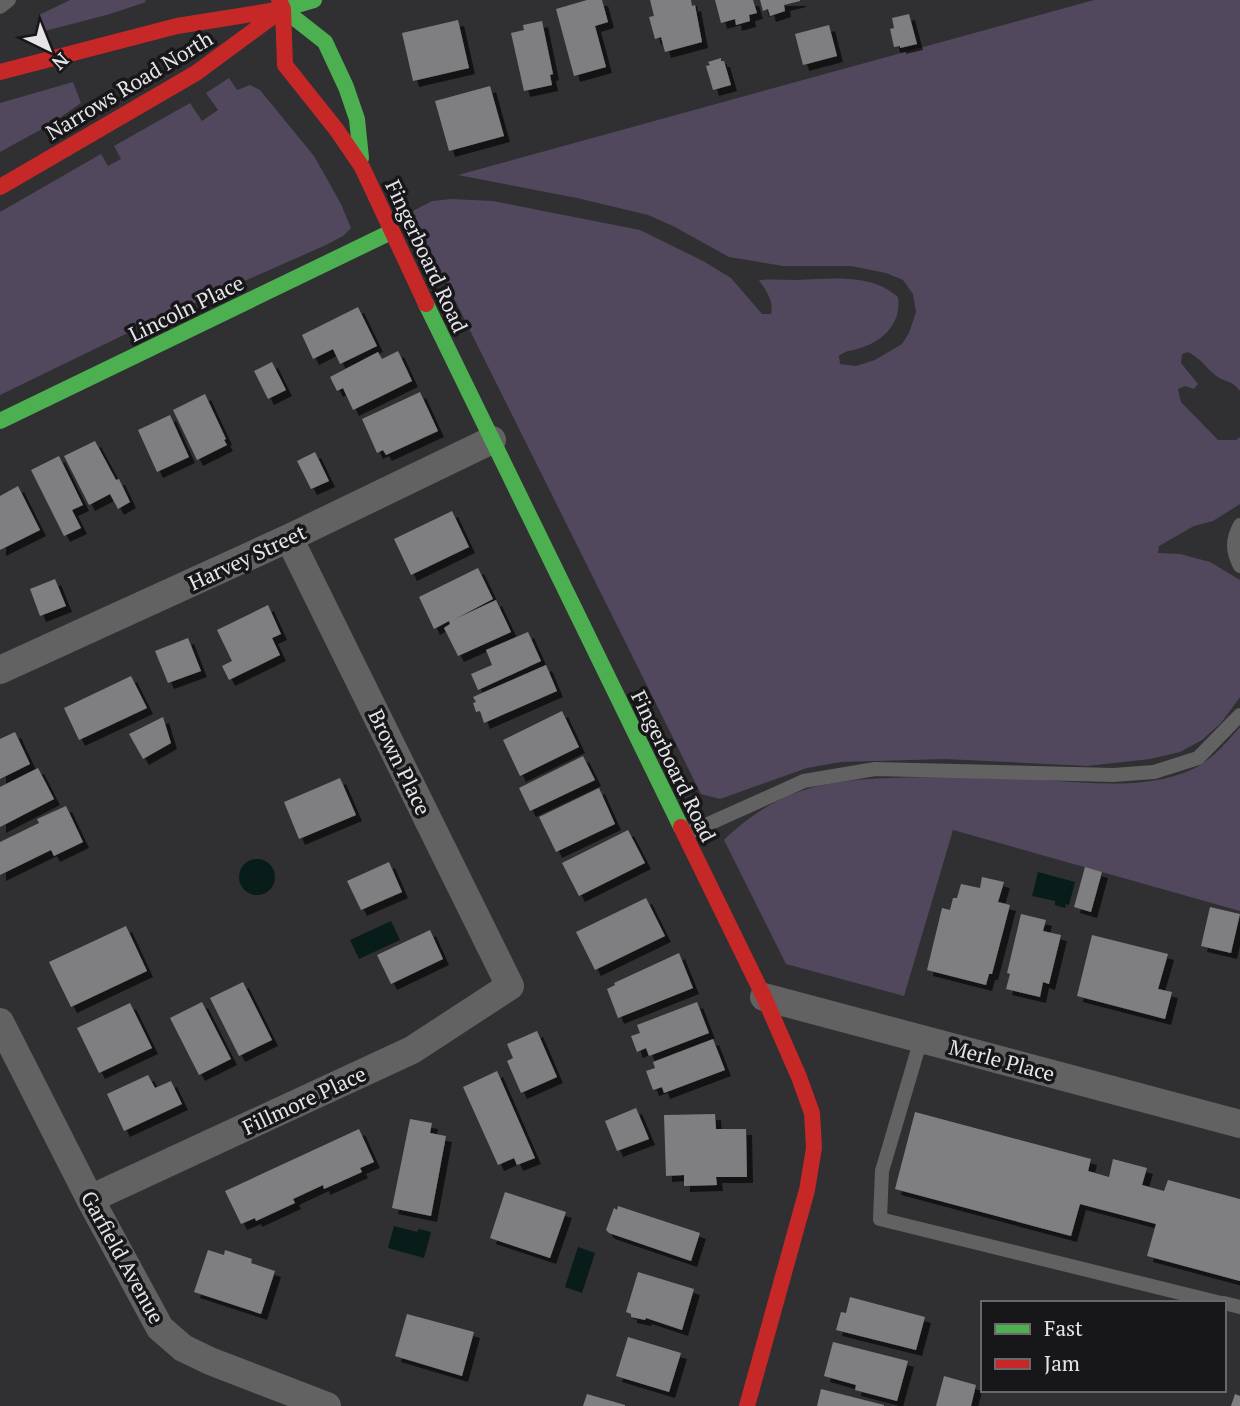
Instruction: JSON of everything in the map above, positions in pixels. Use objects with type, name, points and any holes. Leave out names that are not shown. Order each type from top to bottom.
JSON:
[{"type":"main road","name":"Narrows Road North","points":[[0,187],[196,73],[281,4],[314,0]]},
{"type":"main road","points":[[0,72],[177,26],[281,4]]},
{"type":"main road","name":"Fingerboard Road","points":[[281,4],[325,42],[346,87],[357,119],[362,167]]},
{"type":"main road","name":"Fingerboard Road","points":[[281,4],[285,65],[336,129],[362,167],[391,232],[764,997],[799,1076],[812,1113],[814,1148],[807,1190],[747,1406]]},
{"type":"main road","name":"Lincoln Place","points":[[0,421],[391,232]]},
{"type":"street","name":"Harvey Street","points":[[0,670],[289,538],[492,440]]},
{"type":"street","name":"Brown Place","points":[[289,538],[510,986]]},
{"type":"street","name":"Fillmore Place","points":[[90,1199],[412,1050],[510,986]]},
{"type":"street","name":"Merle Place","points":[[764,997],[1240,1124]]},
{"type":"street","name":"Garfield Avenue","points":[[0,1022],[90,1199],[160,1328],[183,1348],[210,1361],[327,1406]]},
{"type":"lane","points":[[0,7],[9,0]]},
{"type":"lane","points":[[1240,525],[1233,540],[1234,555],[1240,566]]},
{"type":"lane","points":[[684,834],[804,781],[875,769],[1113,775],[1154,772],[1198,758],[1240,715]]},
{"type":"lane","points":[[921,1039],[882,1171],[880,1219],[1215,1301]]},
{"type":"shaded area","points":[[70,0],[146,2],[45,31],[39,15]]},
{"type":"shaded area","points":[[1094,0],[1240,0],[1240,391],[1215,375],[1188,352],[1182,354],[1181,363],[1198,384],[1194,389],[1185,386],[1178,389],[1181,402],[1218,440],[1236,440],[1240,437],[1240,504],[1213,521],[1194,526],[1159,546],[1158,553],[1180,554],[1210,562],[1240,580],[1240,697],[1221,723],[1202,740],[1180,752],[1150,759],[1087,766],[945,759],[841,762],[807,768],[720,799],[701,794],[411,212],[432,201],[493,201],[640,230],[731,278],[762,314],[771,314],[771,305],[759,280],[850,279],[875,284],[898,297],[897,315],[890,329],[877,341],[839,356],[840,364],[856,366],[875,360],[902,344],[909,333],[916,312],[913,294],[903,280],[886,273],[851,266],[783,266],[729,257],[648,215],[458,175]]},
{"type":"shaded area","points":[[229,78],[237,90],[250,85],[260,90],[314,156],[351,228],[343,236],[326,245],[136,329],[0,395],[0,212],[101,154],[108,166],[121,159],[114,146],[190,103],[202,121],[218,110],[206,93]]},
{"type":"shaded area","points":[[73,82],[81,103],[51,124],[0,152],[0,103]]},
{"type":"shaded area","points":[[1240,727],[1240,911],[953,830],[904,996],[786,964],[724,840],[755,814],[781,799],[808,789],[846,781],[943,777],[1120,784],[1176,776],[1207,760]]},
{"type":"shaded area","points":[[257,859],[270,864],[275,877],[270,890],[257,895],[244,890],[239,877],[244,864]]},
{"type":"shaded area","points":[[1038,872],[1075,882],[1069,905],[1066,904],[1065,908],[1055,905],[1055,901],[1032,896]]},
{"type":"shaded area","points":[[391,921],[400,940],[359,959],[350,940]]},
{"type":"shaded area","points":[[394,1226],[417,1232],[419,1229],[431,1232],[424,1258],[388,1248]]},
{"type":"shaded area","points":[[578,1247],[595,1253],[582,1293],[565,1287]]},
{"type":"building","points":[[587,0],[602,0],[608,22],[595,26],[606,67],[574,76],[556,9]]},
{"type":"building","points":[[650,0],[691,0],[692,6],[695,5],[702,42],[665,52],[661,37],[655,39],[649,17],[654,16]]},
{"type":"building","points":[[715,0],[753,0],[757,13],[749,15],[750,21],[736,25],[735,19],[721,23]]},
{"type":"building","points":[[760,0],[800,1],[784,5],[785,11],[770,16],[768,9],[763,11]]},
{"type":"building","points":[[909,14],[917,44],[894,47],[890,29],[894,28],[892,18]]},
{"type":"building","points":[[458,20],[469,68],[413,81],[402,33]]},
{"type":"building","points":[[542,21],[553,74],[550,75],[552,85],[524,91],[511,33],[524,30],[523,25]]},
{"type":"building","points":[[829,25],[837,56],[803,65],[795,34]]},
{"type":"building","points":[[721,58],[731,85],[713,90],[706,66],[710,65],[708,62]]},
{"type":"building","points":[[490,86],[504,136],[449,151],[435,101]]},
{"type":"building","points":[[358,307],[377,346],[340,364],[333,349],[313,359],[302,335]]},
{"type":"building","points":[[398,351],[412,381],[353,410],[343,388],[337,391],[330,377],[378,352],[382,359]]},
{"type":"building","points":[[272,362],[286,390],[268,399],[254,371]]},
{"type":"building","points":[[420,392],[438,431],[386,455],[383,450],[377,453],[362,419]]},
{"type":"building","points":[[205,394],[227,445],[197,460],[173,410]]},
{"type":"building","points":[[170,415],[189,457],[157,472],[138,430]]},
{"type":"building","points":[[95,441],[130,502],[118,509],[110,494],[89,505],[64,456]]},
{"type":"building","points":[[315,452],[329,481],[311,489],[297,461]]},
{"type":"building","points":[[59,456],[83,505],[72,510],[81,528],[64,536],[31,470]]},
{"type":"building","points":[[18,486],[40,530],[0,550],[0,496]]},
{"type":"building","points":[[452,511],[469,547],[411,575],[394,539]]},
{"type":"building","points":[[478,568],[493,599],[455,619],[496,600],[511,632],[458,656],[444,628],[450,624],[449,621],[434,629],[419,597]]},
{"type":"building","points":[[55,579],[66,606],[40,616],[30,589]]},
{"type":"building","points":[[268,605],[281,634],[272,638],[280,655],[229,680],[222,666],[232,661],[217,630]]},
{"type":"building","points":[[528,632],[541,661],[478,690],[471,674],[492,665],[486,650]]},
{"type":"building","points":[[188,638],[201,671],[168,683],[155,651]]},
{"type":"building","points":[[546,665],[557,691],[484,723],[480,711],[476,712],[473,697]]},
{"type":"building","points":[[131,676],[147,708],[79,740],[64,708]]},
{"type":"building","points":[[562,711],[579,747],[520,776],[503,740]]},
{"type":"building","points":[[163,717],[171,743],[143,759],[129,734]]},
{"type":"building","points":[[15,732],[30,764],[0,779],[0,739]]},
{"type":"building","points":[[583,756],[595,780],[530,811],[519,788]]},
{"type":"building","points":[[38,768],[54,799],[0,827],[0,787]]},
{"type":"building","points":[[340,778],[356,815],[299,839],[284,802]]},
{"type":"building","points":[[599,788],[615,824],[556,852],[539,817]]},
{"type":"building","points":[[66,806],[83,842],[54,856],[51,850],[0,875],[0,842],[39,823],[37,819]]},
{"type":"building","points":[[628,830],[645,863],[579,896],[562,863]]},
{"type":"building","points":[[389,862],[402,892],[361,910],[347,881]]},
{"type":"building","points":[[1085,867],[1102,872],[1091,912],[1074,907]]},
{"type":"building","points":[[982,877],[1004,882],[998,902],[1010,905],[992,974],[989,974],[986,985],[927,970],[942,908],[950,910],[961,884],[980,888]]},
{"type":"building","points":[[646,898],[665,936],[595,970],[576,932]]},
{"type":"building","points":[[1210,907],[1240,914],[1231,953],[1201,946]]},
{"type":"building","points":[[1021,914],[1046,920],[1043,931],[1061,935],[1049,984],[1043,982],[1040,997],[1006,989],[1010,974],[1007,973]]},
{"type":"building","points":[[126,926],[147,971],[71,1007],[49,962]]},
{"type":"building","points":[[430,930],[443,959],[391,984],[377,955]]},
{"type":"building","points":[[1092,935],[1168,954],[1158,989],[1172,992],[1165,1019],[1077,996]]},
{"type":"building","points":[[679,953],[693,988],[618,1018],[607,989],[615,985],[614,983]]},
{"type":"building","points":[[243,982],[272,1040],[239,1056],[210,998]]},
{"type":"building","points":[[202,1002],[231,1059],[199,1075],[170,1018]]},
{"type":"building","points":[[697,1002],[709,1033],[649,1056],[646,1048],[637,1052],[631,1036],[640,1033],[637,1025]]},
{"type":"building","points":[[130,1003],[152,1048],[99,1073],[77,1028]]},
{"type":"building","points":[[537,1031],[557,1077],[521,1093],[507,1061],[513,1058],[507,1044]]},
{"type":"building","points":[[713,1039],[725,1070],[664,1093],[662,1087],[653,1090],[646,1071],[655,1068],[653,1062]]},
{"type":"building","points":[[497,1071],[535,1158],[517,1165],[514,1158],[498,1165],[463,1087]]},
{"type":"building","points":[[148,1075],[155,1088],[171,1081],[182,1104],[124,1131],[107,1094]]},
{"type":"building","points":[[636,1108],[649,1139],[617,1151],[605,1121]]},
{"type":"building","points":[[915,1112],[1091,1159],[1088,1171],[1109,1177],[1113,1159],[1147,1168],[1142,1185],[1164,1191],[1168,1180],[1240,1199],[1240,1281],[1147,1256],[1156,1224],[1080,1204],[1071,1236],[895,1189]]},
{"type":"building","points":[[715,1114],[716,1129],[746,1129],[747,1177],[716,1177],[717,1185],[684,1186],[684,1175],[666,1176],[664,1115]]},
{"type":"building","points":[[410,1119],[432,1123],[430,1133],[446,1136],[431,1216],[392,1208]]},
{"type":"building","points":[[359,1129],[374,1162],[360,1168],[362,1172],[324,1189],[323,1185],[293,1199],[295,1203],[256,1221],[255,1218],[241,1224],[225,1191]]},
{"type":"building","points":[[505,1192],[566,1212],[550,1258],[490,1238]]},
{"type":"building","points":[[618,1206],[700,1233],[691,1261],[609,1233],[606,1230],[614,1208],[617,1210]]},
{"type":"building","points":[[208,1250],[224,1255],[225,1250],[252,1259],[251,1263],[275,1271],[261,1314],[194,1292]]},
{"type":"building","points":[[638,1272],[694,1289],[682,1330],[646,1318],[631,1317],[631,1314],[626,1312]]},
{"type":"building","points":[[850,1297],[925,1317],[916,1350],[836,1330],[841,1312],[846,1313]]},
{"type":"building","points":[[407,1314],[474,1332],[462,1376],[395,1356]]},
{"type":"building","points":[[628,1337],[681,1353],[669,1392],[616,1376]]},
{"type":"building","points":[[833,1342],[908,1361],[897,1401],[855,1390],[856,1385],[824,1376]]},
{"type":"building","points":[[944,1376],[976,1385],[971,1406],[936,1406]]},
{"type":"building","points":[[821,1389],[884,1405],[884,1406],[817,1406]]},
{"type":"building","points":[[587,1394],[625,1405],[625,1406],[583,1406]]},
{"type":"building","points":[[1235,1394],[1240,1396],[1240,1406],[1231,1406]]},
{"type":"traffic: fast","points":[[283,9],[314,0]]},
{"type":"traffic: fast","points":[[283,9],[325,42],[346,87],[357,119],[361,158]]},
{"type":"traffic: fast","points":[[0,421],[391,232]]},
{"type":"traffic: fast","points":[[426,304],[681,827]]},
{"type":"traffic: jam","points":[[279,0],[283,9],[285,65],[336,129],[362,167],[426,304]]},
{"type":"traffic: jam","points":[[0,187],[196,73],[283,9]]},
{"type":"traffic: jam","points":[[0,72],[177,26],[283,9]]},
{"type":"traffic: jam","points":[[681,827],[764,997],[812,1113],[814,1148],[807,1190],[747,1406]]}]
